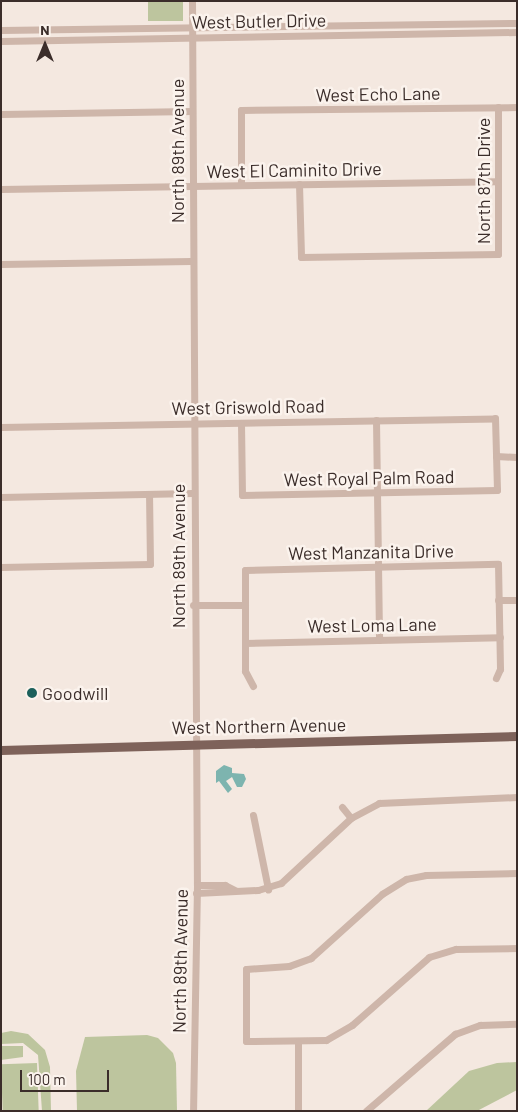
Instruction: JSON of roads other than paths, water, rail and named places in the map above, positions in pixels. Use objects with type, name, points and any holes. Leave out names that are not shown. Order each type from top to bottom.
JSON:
[{"type":"main road","name":"West Northern Avenue","points":[[1,750],[517,736]]},
{"type":"street","name":"North 89th Avenue","points":[[192,1],[192,493],[196,885],[193,1111]]},
{"type":"street","name":"West Butler Drive","points":[[1,30],[517,23]]},
{"type":"street","name":"West Butler Drive","points":[[1,41],[517,32]]},
{"type":"street","name":"North 87th Drive","points":[[299,184],[301,257],[498,254],[498,107]]},
{"type":"street","name":"West Echo Lane","points":[[241,185],[240,110],[517,107]]},
{"type":"street","points":[[1,114],[192,111]]},
{"type":"street","name":"West El Caminito Drive","points":[[1,189],[498,181]]},
{"type":"street","points":[[1,264],[191,262]]},
{"type":"street","name":"West Griswold Road","points":[[1,427],[495,418],[496,456]]},
{"type":"street","points":[[376,420],[379,640]]},
{"type":"street","name":"West Royal Palm Road","points":[[241,424],[242,495],[497,490],[496,456]]},
{"type":"street","points":[[496,456],[517,456]]},
{"type":"street","points":[[1,497],[192,493]]},
{"type":"street","points":[[1,567],[150,564],[149,494]]},
{"type":"street","name":"West Manzanita Drive","points":[[244,605],[245,570],[498,564],[498,600]]},
{"type":"street","points":[[496,678],[500,669],[498,600],[517,600]]},
{"type":"street","points":[[193,605],[244,605],[246,670],[253,686]]},
{"type":"street","name":"West Loma Lane","points":[[245,643],[500,637]]},
{"type":"street","points":[[196,893],[268,889],[290,877],[351,818],[367,808],[394,800],[517,797]]},
{"type":"street","points":[[342,806],[351,818]]},
{"type":"street","points":[[252,816],[268,889]]},
{"type":"street","points":[[517,873],[426,875],[406,878],[382,894],[311,958],[289,966],[246,969],[246,1041],[316,1042],[338,1034],[418,964],[436,954],[456,949],[517,948]]},
{"type":"street","points":[[196,885],[225,885],[235,890]]},
{"type":"street","points":[[366,1111],[455,1034],[480,1025],[517,1024]]},
{"type":"street","points":[[298,1042],[298,1111]]},
{"type":"water","points":[[224,765],[232,768],[232,773],[244,774],[246,779],[242,787],[237,787],[232,777],[226,781],[232,789],[228,793],[219,781],[216,783],[216,771]]},
{"type":"place","name":"Goodwill","points":[[32,693]]}]
